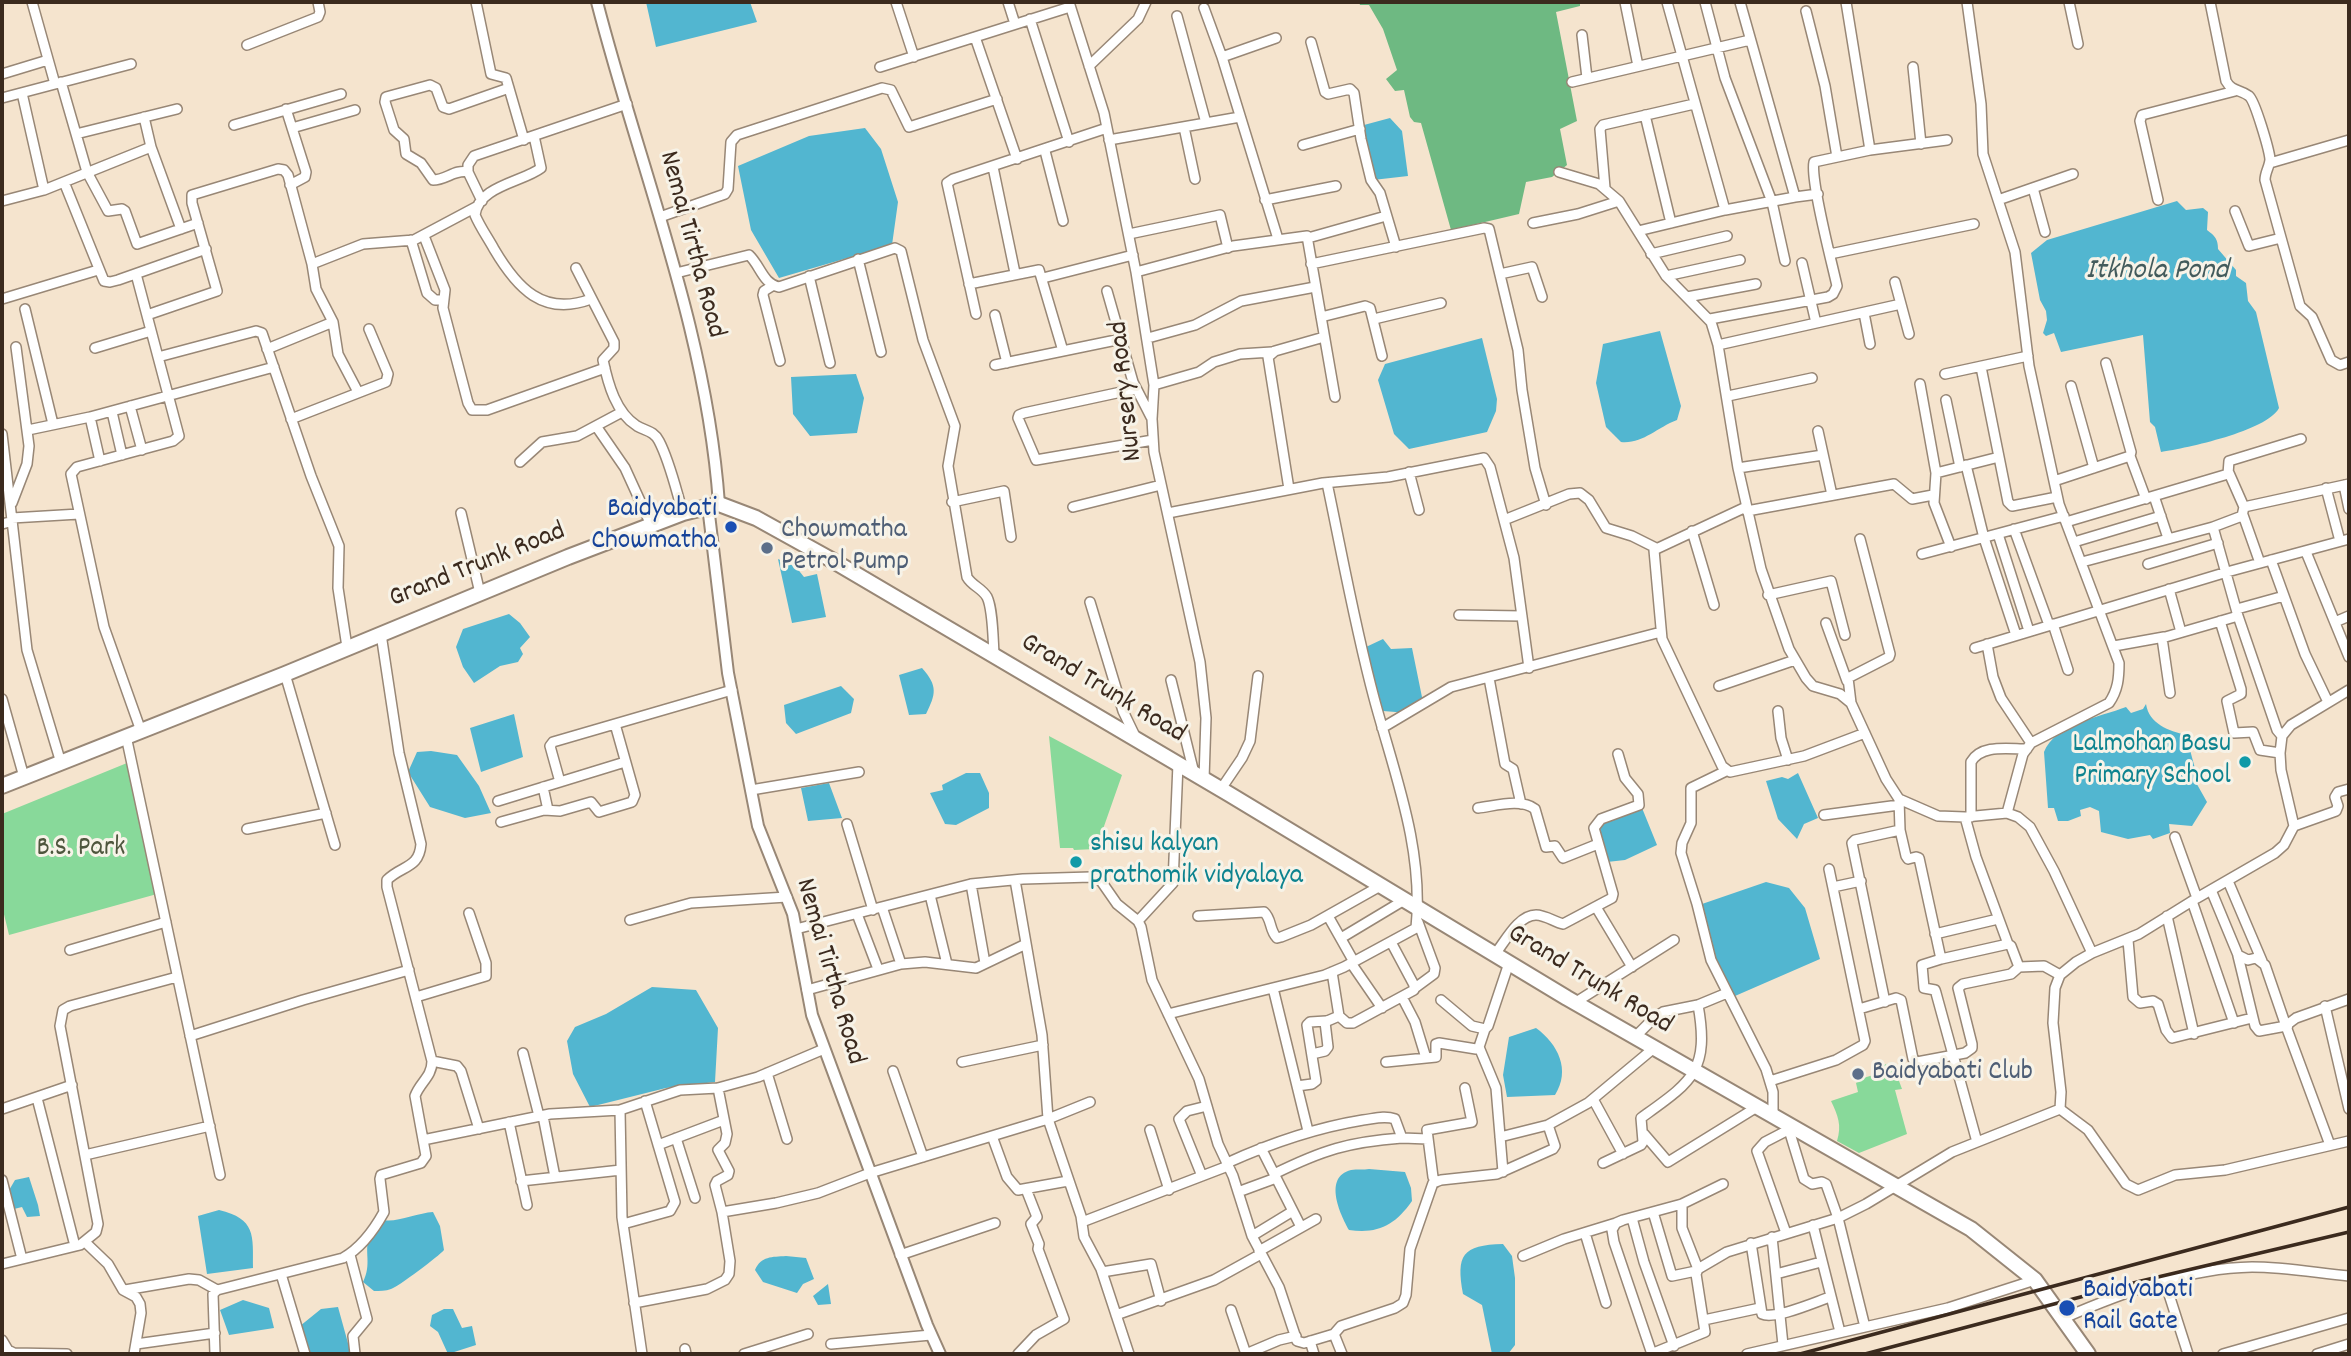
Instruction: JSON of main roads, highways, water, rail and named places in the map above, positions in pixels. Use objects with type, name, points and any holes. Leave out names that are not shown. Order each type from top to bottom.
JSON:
[{"type":"main road","name":"Grand Trunk Road","points":[[2,786],[651,525],[713,505],[736,509],[783,532],[994,654],[1382,885],[1413,907],[1791,1129],[1971,1229],[2035,1280],[2088,1354]]},
{"type":"water","points":[[646,2],[750,2],[757,22],[656,47]]},
{"type":"water","points":[[1390,118],[1402,131],[1408,176],[1373,180],[1364,125]]},
{"type":"water","points":[[865,128],[881,149],[898,202],[892,245],[779,278],[751,230],[738,166],[809,136]]},
{"type":"water","name":"Itkhola Pond","points":[[2177,201],[2186,210],[2203,208],[2208,212],[2207,230],[2215,238],[2218,249],[2236,270],[2236,276],[2246,283],[2248,301],[2256,312],[2279,408],[2272,416],[2243,431],[2161,452],[2155,427],[2150,422],[2143,335],[2061,352],[2054,333],[2046,336],[2043,333],[2047,320],[2046,311],[2040,300],[2031,253],[2047,240]]},
{"type":"water","points":[[1660,331],[1681,406],[1677,420],[1636,441],[1621,442],[1606,427],[1596,383],[1603,344]]},
{"type":"water","points":[[1482,338],[1497,399],[1496,411],[1487,432],[1409,449],[1394,434],[1378,380],[1385,364]]},
{"type":"water","points":[[856,374],[864,398],[857,433],[810,436],[793,414],[791,377]]},
{"type":"water","points":[[778,559],[796,567],[804,577],[817,574],[826,617],[792,623]]},
{"type":"water","points":[[509,614],[530,637],[520,648],[523,654],[518,662],[500,666],[474,683],[463,667],[456,647],[463,629]]},
{"type":"water","points":[[1383,639],[1391,649],[1412,648],[1423,702],[1408,713],[1383,711],[1366,647]]},
{"type":"water","points":[[922,668],[933,685],[932,701],[926,714],[909,715],[899,675]]},
{"type":"water","points":[[841,686],[854,699],[851,713],[796,734],[786,723],[784,705]]},
{"type":"water","points":[[2146,704],[2155,722],[2186,735],[2197,776],[2194,779],[2207,802],[2192,826],[2169,824],[2170,833],[2153,839],[2150,835],[2128,839],[2101,832],[2099,811],[2090,807],[2080,810],[2081,816],[2068,821],[2058,821],[2054,808],[2048,808],[2044,752],[2050,742],[2079,723],[2126,707],[2131,713],[2143,709]]},
{"type":"water","points":[[514,714],[523,757],[481,772],[470,728]]},
{"type":"water","points":[[417,752],[457,755],[479,786],[491,813],[465,818],[430,807],[408,772]]},
{"type":"water","points":[[966,773],[980,773],[989,793],[989,808],[956,825],[945,824],[930,793],[943,790],[942,785]]},
{"type":"water","points":[[1798,773],[1818,818],[1804,824],[1797,839],[1778,819],[1766,781],[1782,777],[1788,779]]},
{"type":"water","points":[[829,783],[842,818],[808,821],[801,788]]},
{"type":"water","points":[[1642,808],[1657,845],[1625,860],[1607,862],[1598,833],[1600,825],[1609,818]]},
{"type":"water","points":[[1766,882],[1789,888],[1805,908],[1820,959],[1735,996],[1714,964],[1702,904]]},
{"type":"water","points":[[652,987],[696,990],[718,1028],[715,1082],[666,1088],[590,1107],[573,1074],[567,1041],[575,1027],[606,1014]]},
{"type":"water","points":[[1536,1028],[1544,1034],[1560,1058],[1560,1086],[1555,1095],[1507,1097],[1503,1075],[1509,1037]]},
{"type":"water","points":[[1351,1170],[1405,1172],[1412,1201],[1393,1222],[1385,1226],[1369,1231],[1349,1230],[1336,1197],[1338,1180]]},
{"type":"water","points":[[29,1177],[40,1216],[27,1217],[22,1207],[14,1209],[8,1192],[15,1180]]},
{"type":"water","points":[[219,1210],[240,1218],[250,1230],[253,1268],[207,1274],[198,1216]]},
{"type":"water","points":[[433,1212],[440,1226],[444,1250],[391,1289],[374,1291],[363,1282],[367,1270],[369,1238],[384,1220]]},
{"type":"water","points":[[1503,1244],[1512,1256],[1515,1278],[1515,1345],[1508,1354],[1492,1354],[1482,1305],[1463,1294],[1461,1270],[1462,1261],[1470,1250]]},
{"type":"water","points":[[786,1256],[806,1258],[814,1279],[803,1284],[797,1293],[763,1282],[755,1270],[764,1260]]},
{"type":"water","points":[[828,1284],[831,1304],[818,1305],[813,1296]]},
{"type":"water","points":[[243,1300],[269,1308],[274,1328],[229,1335],[220,1310]]},
{"type":"water","points":[[338,1307],[351,1354],[309,1354],[300,1326],[321,1309]]},
{"type":"water","points":[[444,1309],[453,1309],[462,1328],[472,1326],[476,1345],[448,1354],[438,1332],[430,1326],[432,1315]]},
{"type":"railway","points":[[1800,1354],[2349,1207]]},
{"type":"railway","points":[[1865,1354],[2141,1281],[2349,1232]]},
{"type":"place","name":"Baidyabati Chowmatha","points":[[731,527]]},
{"type":"place","name":"Chowmatha Petrol Pump","points":[[767,548]]},
{"type":"place","name":"Lalmohan Basu Primary School","points":[[2245,762]]},
{"type":"place","name":"shisu kalyan prathomik vidyalaya","points":[[1076,862]]},
{"type":"place","name":"Baidyabati Club","points":[[1858,1074]]},
{"type":"place","name":"Baidyabati Rail Gate","points":[[2067,1308]]},
{"type":"park label","name":"B.S. Park","points":[[81,850]]}]
